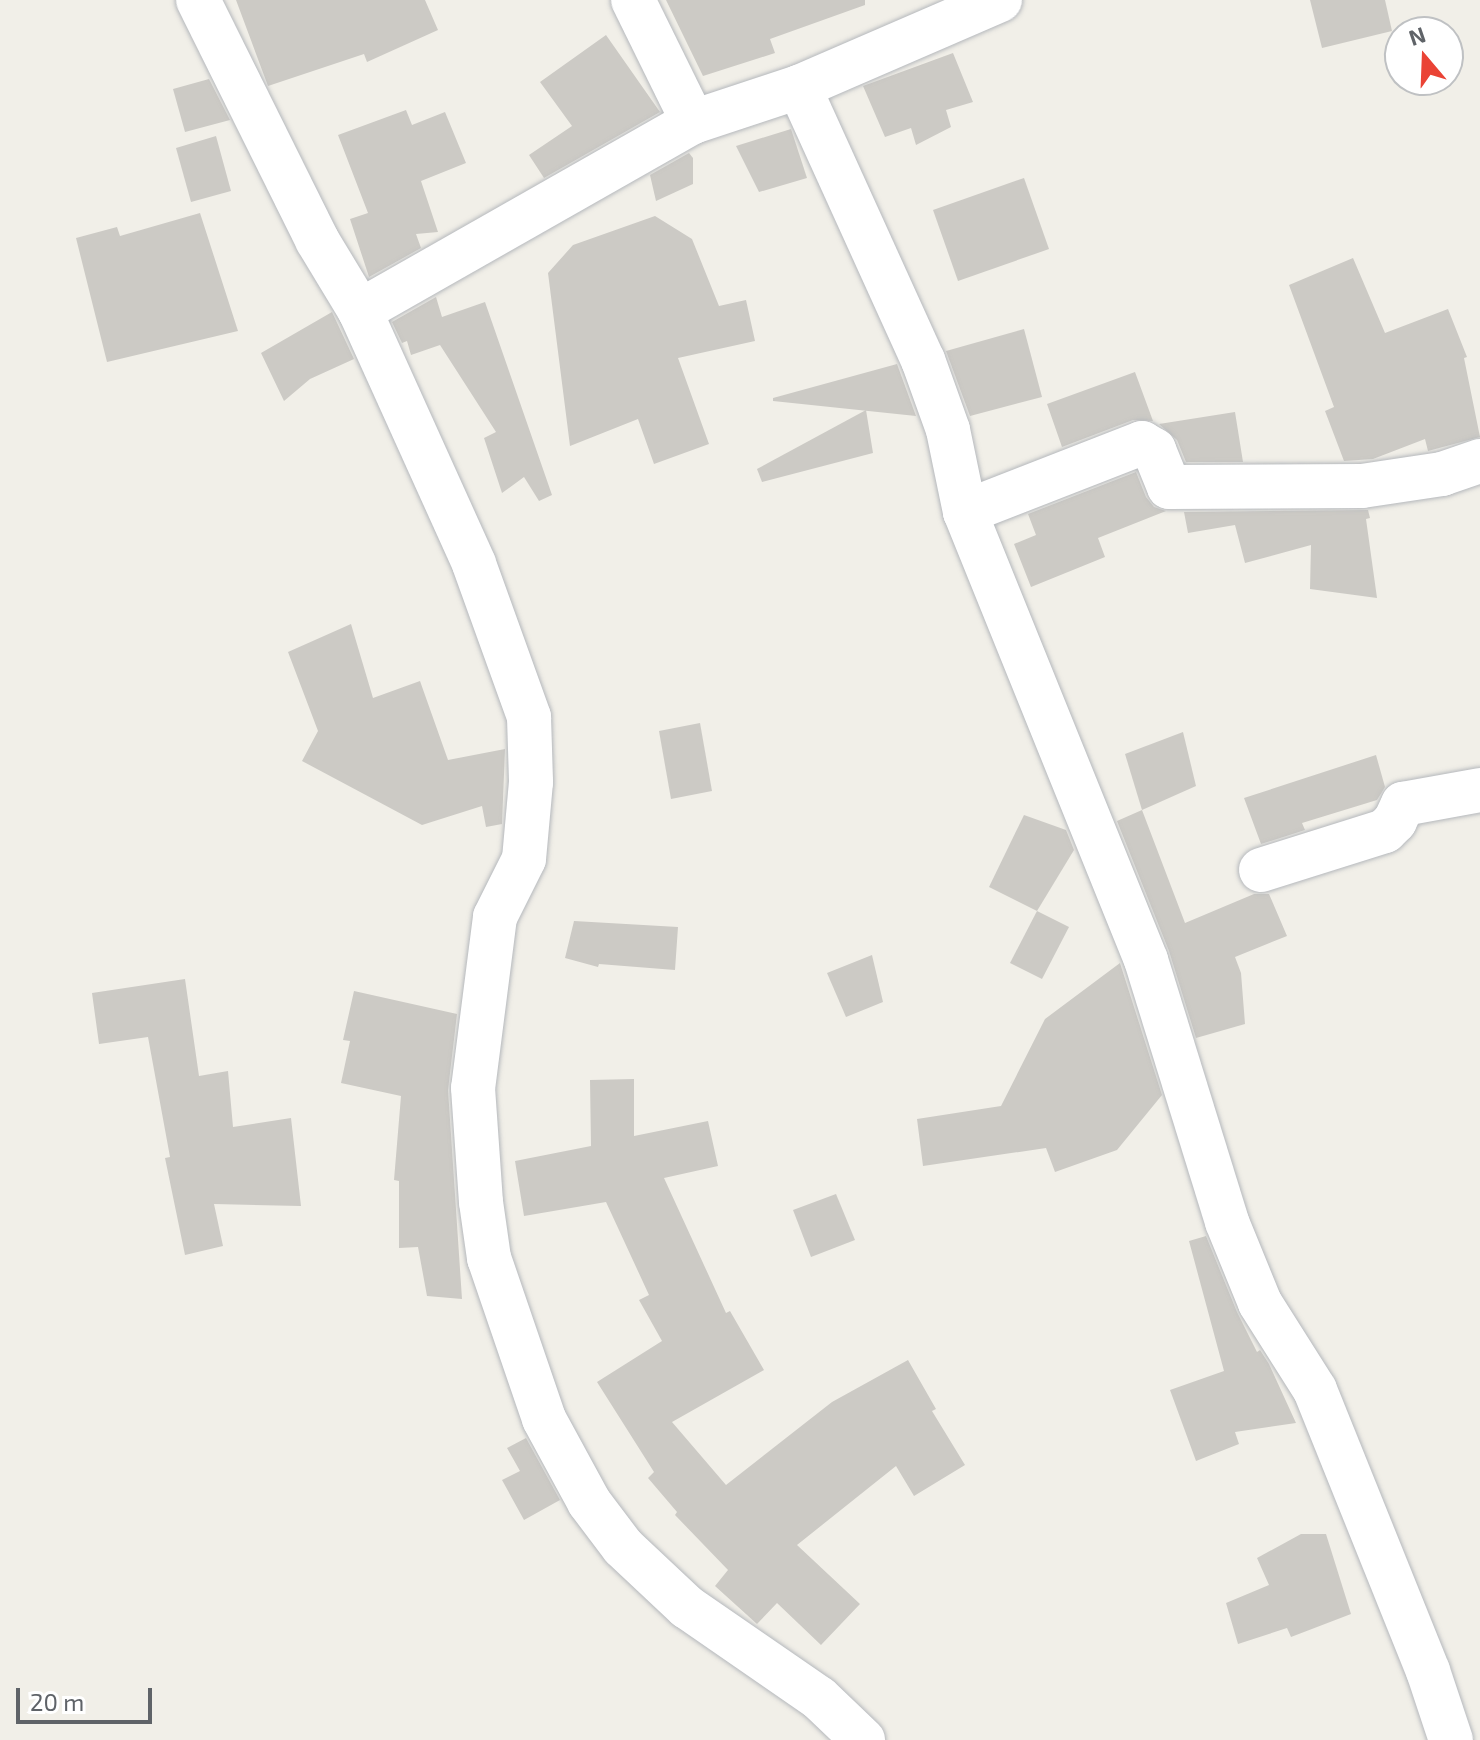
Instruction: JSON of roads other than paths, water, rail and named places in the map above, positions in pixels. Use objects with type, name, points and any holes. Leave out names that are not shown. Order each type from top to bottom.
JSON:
[{"type":"street","points":[[198,0],[317,240],[360,311],[474,564],[529,717],[531,782],[524,859],[495,917],[473,1088],[481,1202],[489,1258],[544,1419],[589,1502],[623,1547],[687,1607],[819,1698],[863,1740]]},
{"type":"street","points":[[633,0],[693,122]]},
{"type":"street","points":[[360,311],[693,122],[799,87],[1000,0]]},
{"type":"street","points":[[799,87],[923,360],[948,430],[965,512],[1146,960],[1227,1222],[1266,1314],[1315,1390],[1428,1671],[1451,1740]]},
{"type":"street","points":[[965,512],[1142,443],[1154,450],[1169,487],[1362,486],[1442,474],[1480,461]]},
{"type":"street","points":[[1261,870],[1385,831],[1395,821],[1403,804],[1480,790]]}]
